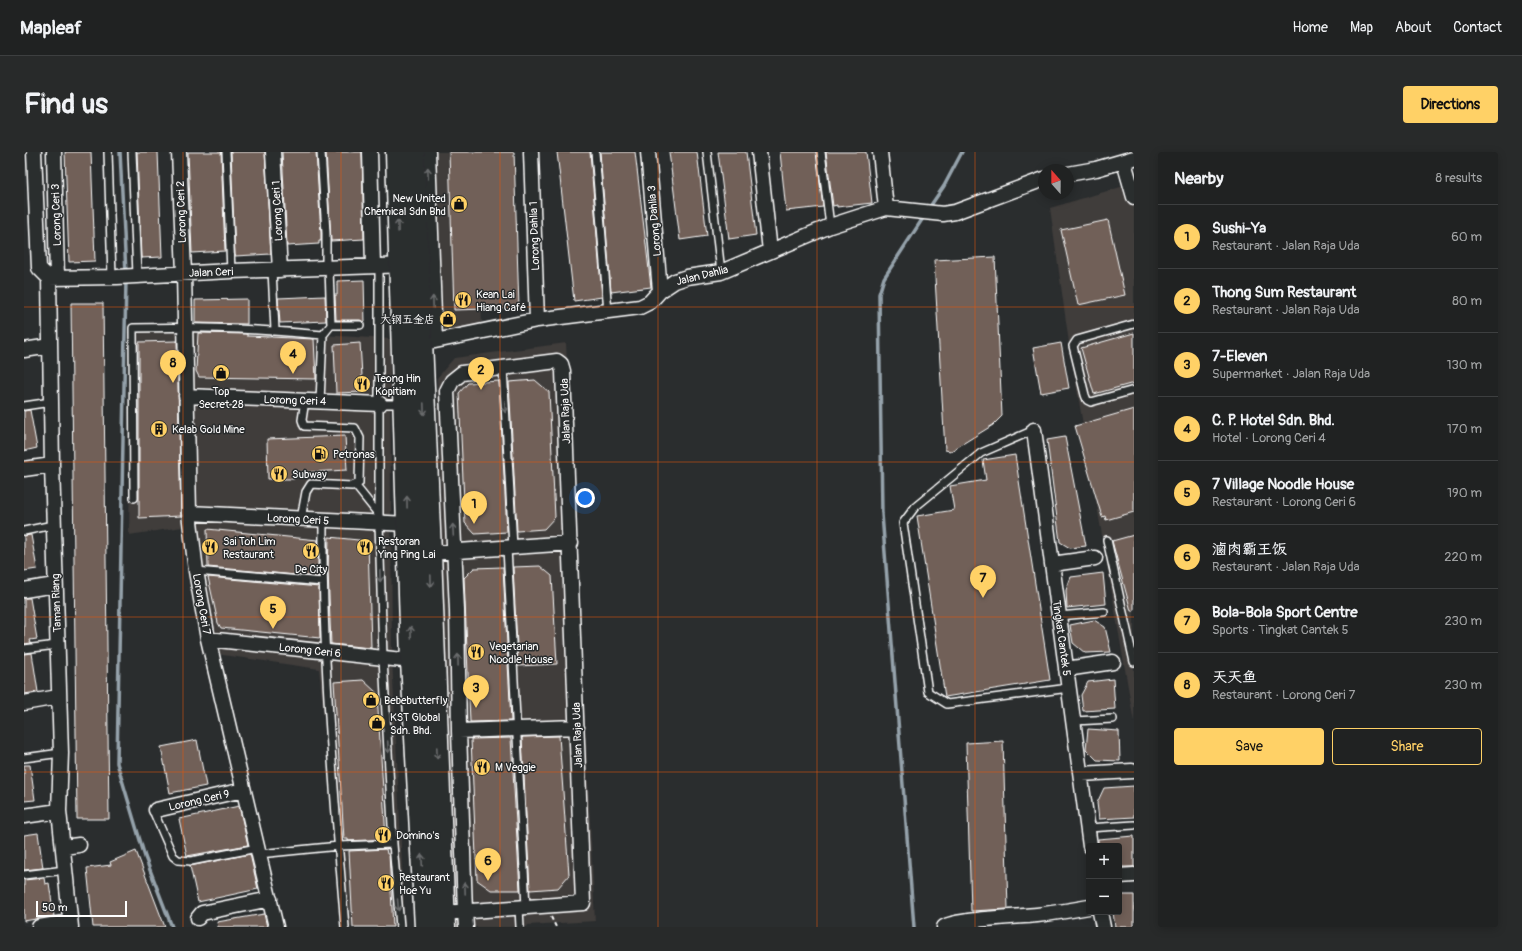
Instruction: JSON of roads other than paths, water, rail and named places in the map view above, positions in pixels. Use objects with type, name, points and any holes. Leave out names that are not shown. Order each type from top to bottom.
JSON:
[{"type":"main road","points":[[396,152],[392,265],[419,342],[430,553],[443,920]]},
{"type":"main road","points":[[392,265],[413,152]]},
{"type":"main road","points":[[419,342],[404,404],[412,661],[426,927]]},
{"type":"street","points":[[34,152],[39,268],[53,278]]},
{"type":"street","name":"Lorong Ceri 3","points":[[53,278],[54,152]]},
{"type":"street","name":"Lorong Ceri 2","points":[[179,152],[184,273]]},
{"type":"street","name":"Lorong Ceri 1","points":[[273,152],[276,270]]},
{"type":"street","points":[[370,152],[392,265]]},
{"type":"street","points":[[419,342],[428,152]]},
{"type":"street","name":"Lorong Dahlia 1","points":[[531,152],[537,320]]},
{"type":"street","name":"Lorong Dahlia 3","points":[[648,152],[660,291]]},
{"type":"street","points":[[759,152],[770,251]]},
{"type":"street","points":[[880,152],[886,208]]},
{"type":"street","points":[[1074,173],[1129,160],[1134,197]]},
{"type":"street","name":"Jalan Dahlia","points":[[419,342],[537,320],[640,307],[650,302],[660,291],[675,280],[721,272],[748,262],[770,251],[830,226],[886,208],[943,214],[955,212],[1038,181]]},
{"type":"street","name":"Jalan Ceri","points":[[53,278],[115,277],[392,265]]},
{"type":"street","name":"Lorong Ceri 7","points":[[184,273],[189,513],[196,571],[208,639],[276,927]]},
{"type":"street","name":"Taman Riang","points":[[53,278],[50,346],[53,525],[60,753],[60,811],[70,925]]},
{"type":"street","points":[[24,350],[50,346]]},
{"type":"street","name":"Jalan Raja Uda","points":[[466,927],[459,731],[457,610],[447,391],[452,381],[462,374],[557,361],[561,364],[564,371],[583,903],[522,908]]},
{"type":"street","name":"Lorong Ceri 4","points":[[186,396],[320,400],[380,404]]},
{"type":"street","name":"Tingkat Cantek 5","points":[[1034,430],[1090,843]]},
{"type":"street","points":[[24,469],[52,465]]},
{"type":"street","name":"Lorong Ceri 5","points":[[189,513],[323,520],[379,519],[408,524]]},
{"type":"street","points":[[430,553],[571,543]]},
{"type":"street","points":[[1052,564],[1094,558]]},
{"type":"street","points":[[24,590],[55,585]]},
{"type":"street","name":"Lorong Ceri 6","points":[[208,639],[412,661]]},
{"type":"street","points":[[1066,669],[1113,662]]},
{"type":"street","points":[[24,703],[58,697]]},
{"type":"street","points":[[459,731],[577,727]]},
{"type":"street","points":[[1081,774],[1132,771]]},
{"type":"street","name":"Lorong Ceri 9","points":[[156,810],[243,790]]},
{"type":"street","points":[[24,816],[60,811]]},
{"type":"street","points":[[63,847],[79,845]]},
{"type":"street","points":[[1122,876],[1134,875]]},
{"type":"street","points":[[199,922],[202,913],[270,899]]},
{"type":"street","points":[[944,927],[948,924],[1036,915],[1086,907]]},
{"type":"street","points":[[443,920],[465,912],[522,908]]},
{"type":"street","points":[[1101,915],[1103,927]]},
{"type":"street","points":[[39,927],[70,925]]},
{"type":"lane","points":[[108,152],[115,277]]},
{"type":"lane","points":[[132,152],[135,276]]},
{"type":"lane","points":[[226,152],[231,271]]},
{"type":"lane","points":[[320,400],[323,335],[331,325],[321,152]]},
{"type":"lane","points":[[595,152],[608,312]]},
{"type":"lane","points":[[707,152],[721,272]]},
{"type":"lane","points":[[821,152],[830,226]]},
{"type":"lane","points":[[392,265],[380,404],[379,519],[383,658],[393,844],[400,927]]},
{"type":"lane","points":[[275,330],[276,270]]},
{"type":"lane","points":[[331,325],[360,324]]},
{"type":"lane","points":[[1134,324],[1077,340],[1073,346],[1084,395],[1087,400],[1091,402],[1134,390]]},
{"type":"lane","points":[[134,498],[133,328],[185,327],[275,330],[323,335]]},
{"type":"lane","points":[[503,368],[517,730],[522,908],[520,927]]},
{"type":"lane","points":[[301,519],[306,492],[311,484],[352,486],[359,483],[360,438],[355,428],[304,426],[302,420],[305,400]]},
{"type":"lane","points":[[24,406],[51,402]]},
{"type":"lane","name":"Lorong Ceri 4","points":[[380,404],[404,404]]},
{"type":"lane","points":[[1034,430],[981,453],[915,506],[903,523],[928,692],[947,704],[1069,688]]},
{"type":"lane","points":[[355,485],[379,519]]},
{"type":"lane","points":[[323,520],[323,582],[326,652],[345,927]]},
{"type":"lane","points":[[24,531],[53,525]]},
{"type":"lane","points":[[1107,540],[1134,662]]},
{"type":"lane","points":[[196,571],[323,582]]},
{"type":"lane","points":[[1059,616],[1104,612]]},
{"type":"lane","points":[[24,650],[57,645]]},
{"type":"lane","points":[[1074,721],[1113,719]]},
{"type":"lane","points":[[24,758],[60,753]]},
{"type":"lane","points":[[156,810],[155,815],[173,856],[178,860],[191,861],[258,851],[393,844]]},
{"type":"lane","points":[[1088,828],[1134,825]]},
{"type":"lane","points":[[24,875],[65,870]]},
{"type":"waterway","points":[[120,152],[126,273]]},
{"type":"waterway","points":[[929,208],[944,186],[962,152]]},
{"type":"waterway","points":[[914,927],[882,514],[879,294],[884,278],[925,215]]},
{"type":"waterway","points":[[126,279],[117,763],[145,857],[172,927]]},
{"type":"place","name":"New United Chemical Sdn Bhd","points":[[459,204]]},
{"type":"place","name":"Kean Lai Hiang Café","points":[[463,300]]},
{"type":"place","name":"大钢五金店","points":[[448,319]]},
{"type":"place","name":"Top Secret 28","points":[[221,373]]},
{"type":"place","name":"C. P. Hotel Sdn. Bhd.","points":[[293,374]]},
{"type":"place","name":"天天鱼","points":[[173,383]]},
{"type":"place","name":"Teong Hin Kopitiam","points":[[362,384]]},
{"type":"place","name":"Thong Sum Restaurant","points":[[481,390]]},
{"type":"place","name":"Kelab Gold Mine","points":[[159,429]]},
{"type":"place","name":"Petronas","points":[[320,454]]},
{"type":"place","name":"Subway","points":[[279,474]]},
{"type":"place","name":"Sushi-Ya","points":[[474,524]]},
{"type":"place","name":"Sai Toh Lim Restaurant","points":[[210,547]]},
{"type":"place","name":"Restoran Ying Ping Lai","points":[[365,547]]},
{"type":"place","name":"De City","points":[[311,551]]},
{"type":"place","name":"Bola-Bola Sport Centre","points":[[983,598]]},
{"type":"place","name":"7 Village Noodle House","points":[[273,629]]},
{"type":"place","name":"Vegetarian Noodle House","points":[[476,652]]},
{"type":"place","name":"Bebebutterfly","points":[[371,700]]},
{"type":"place","name":"7-Eleven","points":[[476,708]]},
{"type":"place","name":"KST Global Sdn. Bhd.","points":[[377,723]]},
{"type":"place","name":"M Veggie","points":[[482,767]]},
{"type":"place","name":"Domino's","points":[[383,835]]},
{"type":"place","name":"滷肉霸王饭","points":[[488,881]]},
{"type":"place","name":"Restaurant Hoe Yu","points":[[386,883]]}]
